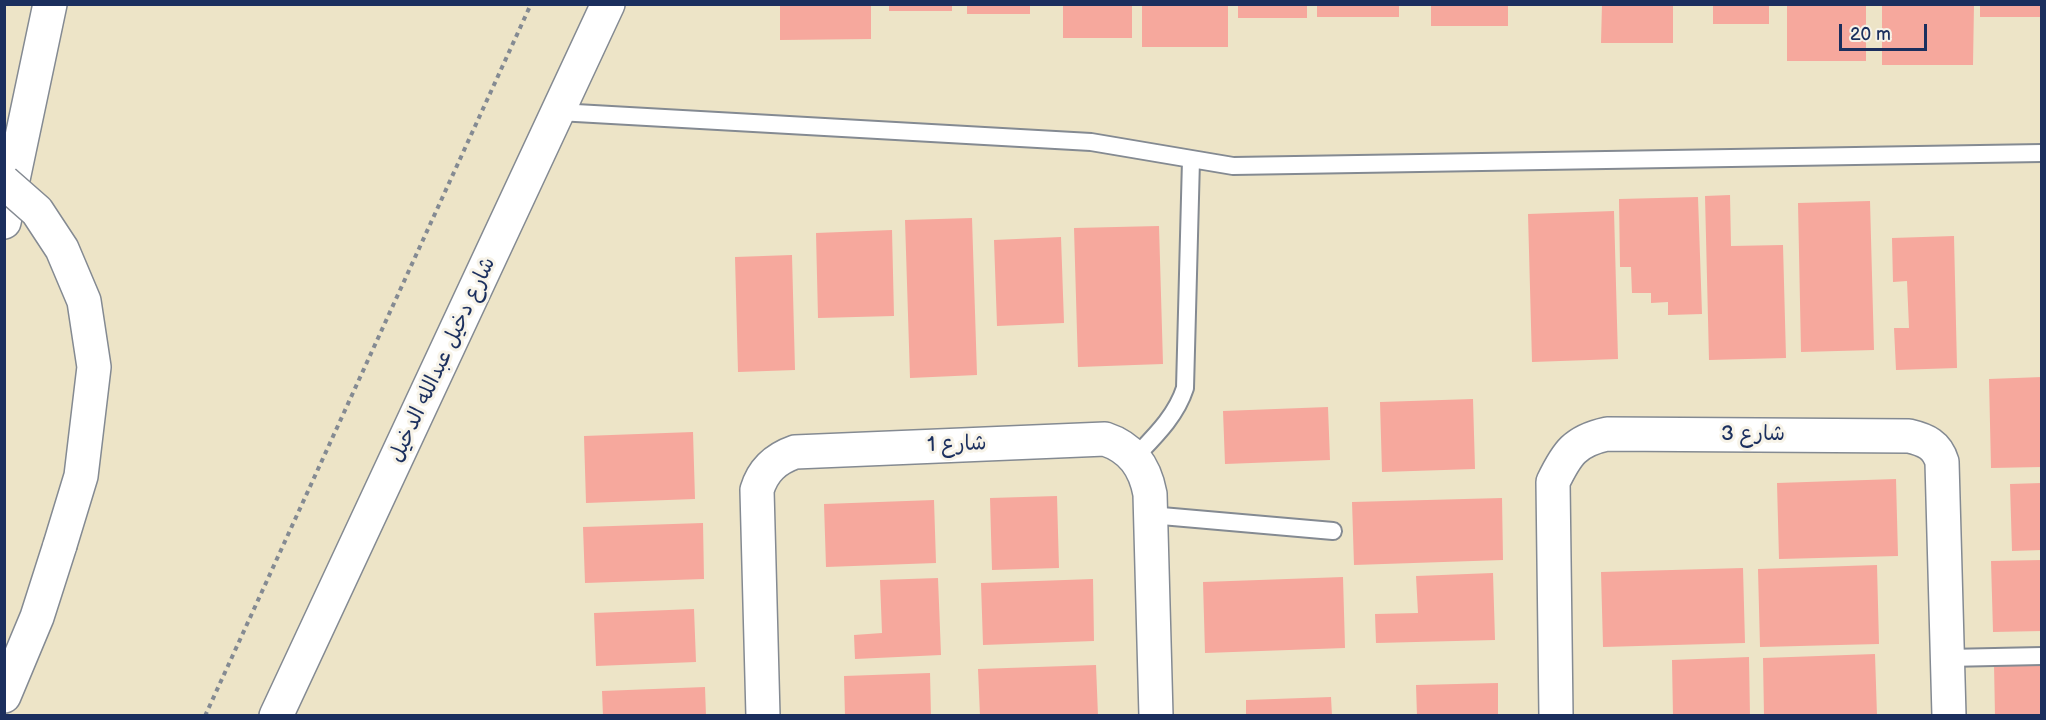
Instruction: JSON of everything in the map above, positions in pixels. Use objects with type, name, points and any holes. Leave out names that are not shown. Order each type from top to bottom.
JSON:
[{"type":"main road","points":[[4,222],[50,4]]},
{"type":"main road","name":"شارع دخيل عبدالله الدخيل","points":[[276,716],[608,4]]},
{"type":"main road","points":[[4,182],[37,211],[62,249],[84,301],[94,367],[81,476],[37,617],[4,696]]},
{"type":"main road","name":"شارع 3","points":[[1556,716],[1553,482],[1566,456],[1586,439],[1607,434],[1909,436],[1924,440],[1939,451],[1942,462],[1949,716]]},
{"type":"main road","name":"شارع 1","points":[[763,716],[757,490],[760,480],[772,463],[795,452],[1105,439],[1116,442],[1135,457],[1148,481],[1156,716]]},
{"type":"lane","points":[[558,112],[1091,142],[1233,166],[2042,153]]},
{"type":"lane","points":[[1135,457],[1180,405],[1185,388],[1191,160]]},
{"type":"lane","points":[[1150,516],[1333,531]]},
{"type":"lane","points":[[1947,658],[2042,656]]},
{"type":"path","points":[[205,716],[531,4]]},
{"type":"building","points":[[780,4],[871,4],[871,39],[780,40]]},
{"type":"building","points":[[889,4],[952,4],[952,11],[889,11]]},
{"type":"building","points":[[967,4],[1030,4],[1030,14],[967,14]]},
{"type":"building","points":[[1063,4],[1132,4],[1132,38],[1063,38]]},
{"type":"building","points":[[1238,4],[1307,4],[1307,18],[1238,18]]},
{"type":"building","points":[[1317,4],[1399,4],[1399,17],[1317,17]]},
{"type":"building","points":[[1431,4],[1508,4],[1508,26],[1431,26]]},
{"type":"building","points":[[1602,4],[1673,4],[1673,43],[1601,43]]},
{"type":"building","points":[[1713,4],[1769,4],[1769,24],[1713,24]]},
{"type":"building","points":[[1787,4],[1866,4],[1866,61],[1787,61]]},
{"type":"building","points":[[1882,4],[1974,4],[1973,65],[1882,65]]},
{"type":"building","points":[[1980,4],[2042,4],[2042,17],[1980,17]]},
{"type":"building","points":[[1142,5],[1228,5],[1228,47],[1142,47]]},
{"type":"building","points":[[1730,195],[1731,246],[1783,245],[1786,358],[1709,360],[1705,196]]},
{"type":"building","points":[[1698,197],[1702,314],[1668,315],[1668,302],[1651,303],[1651,293],[1632,293],[1631,267],[1620,267],[1619,199]]},
{"type":"building","points":[[1870,201],[1874,350],[1801,352],[1798,203]]},
{"type":"building","points":[[1614,211],[1618,359],[1532,362],[1528,214]]},
{"type":"building","points":[[972,218],[977,375],[910,378],[905,220]]},
{"type":"building","points":[[1159,226],[1163,364],[1078,367],[1074,228]]},
{"type":"building","points":[[892,230],[894,316],[818,318],[816,233]]},
{"type":"building","points":[[1954,236],[1957,368],[1896,370],[1894,328],[1909,328],[1907,281],[1893,282],[1892,238]]},
{"type":"building","points":[[1061,237],[1064,323],[997,326],[994,240]]},
{"type":"building","points":[[792,255],[795,370],[738,372],[735,257]]},
{"type":"building","points":[[2042,377],[2042,467],[1991,468],[1989,379]]},
{"type":"building","points":[[1473,399],[1475,469],[1382,472],[1380,402]]},
{"type":"building","points":[[1328,407],[1330,460],[1225,464],[1223,411]]},
{"type":"building","points":[[693,432],[695,499],[586,503],[584,436]]},
{"type":"building","points":[[1896,479],[1898,556],[1779,559],[1777,483]]},
{"type":"building","points":[[2042,483],[2042,550],[2012,551],[2010,484]]},
{"type":"building","points":[[1057,496],[1059,568],[992,570],[990,498]]},
{"type":"building","points":[[1502,498],[1503,560],[1354,565],[1352,502]]},
{"type":"building","points":[[934,500],[936,563],[826,567],[824,504]]},
{"type":"building","points":[[703,523],[704,579],[585,583],[583,527]]},
{"type":"building","points":[[2042,560],[2042,631],[1993,632],[1991,561]]},
{"type":"building","points":[[1877,565],[1879,644],[1760,647],[1758,569]]},
{"type":"building","points":[[1743,568],[1745,643],[1603,647],[1601,572]]},
{"type":"building","points":[[1493,573],[1495,640],[1376,643],[1375,614],[1418,613],[1416,576]]},
{"type":"building","points":[[1343,577],[1345,648],[1205,653],[1203,582]]},
{"type":"building","points":[[938,578],[941,655],[855,659],[854,635],[882,633],[880,580]]},
{"type":"building","points":[[1093,579],[1094,641],[983,645],[981,583]]},
{"type":"building","points":[[694,609],[696,662],[596,666],[594,613]]},
{"type":"building","points":[[1875,654],[1877,716],[1764,716],[1763,658]]},
{"type":"building","points":[[1749,657],[1750,716],[1673,716],[1672,660]]},
{"type":"building","points":[[2042,662],[2042,716],[1995,716],[1994,664]]},
{"type":"building","points":[[1096,665],[1098,716],[980,716],[978,669]]},
{"type":"building","points":[[930,673],[931,716],[845,716],[844,676]]},
{"type":"building","points":[[1498,683],[1498,716],[1417,716],[1416,685]]},
{"type":"building","points":[[705,687],[706,716],[603,716],[602,691]]},
{"type":"building","points":[[1331,697],[1332,716],[1246,716],[1246,700]]}]
